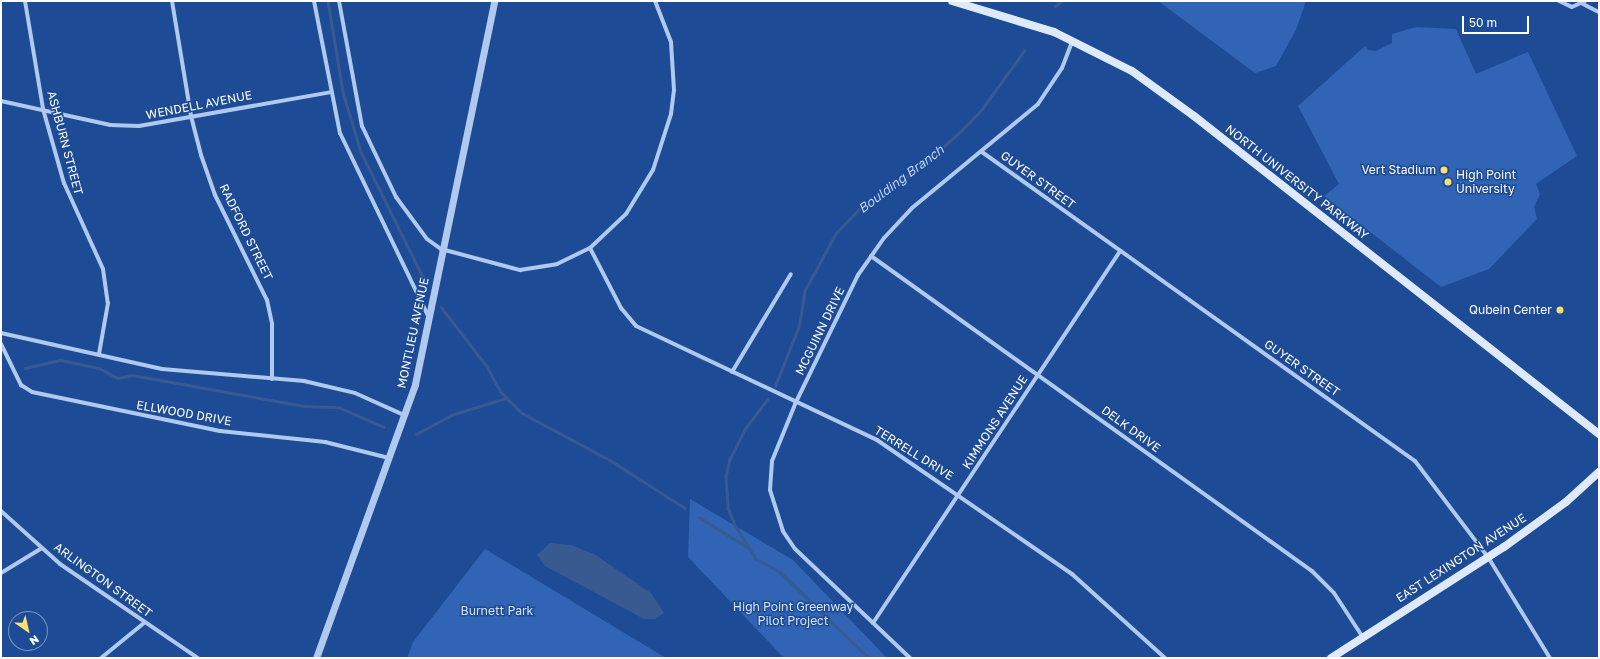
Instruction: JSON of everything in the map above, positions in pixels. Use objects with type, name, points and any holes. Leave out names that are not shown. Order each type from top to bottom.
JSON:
[{"type":"main road","name":"NORTH UNIVERSITY PARKWAY","points":[[952,1],[1073,40],[1132,71],[1194,116],[1599,434]]},
{"type":"main road","name":"EAST LEXINGTON AVENUE","points":[[1331,658],[1362,636],[1488,558],[1556,510],[1599,472]]},
{"type":"street","name":"ASHBURN STREET","points":[[25,1],[44,109],[64,183],[103,269],[108,303],[99,354]]},
{"type":"street","name":"RADFORD STREET","points":[[172,1],[190,116],[215,195],[267,300],[272,324],[272,379]]},
{"type":"street","points":[[314,1],[340,133],[429,318]]},
{"type":"street","points":[[339,1],[353,88],[370,148],[396,197],[427,239],[441,249],[520,270],[557,264],[590,248],[621,220],[642,192],[662,148],[671,114],[674,66],[671,42],[655,1]]},
{"type":"street","name":"MONTLIEU AVENUE","points":[[316,658],[390,459],[415,384],[429,318],[441,249],[494,1]]},
{"type":"street","points":[[1559,1],[1572,7],[1584,2],[1599,12]]},
{"type":"street","name":"MCGUINN DRIVE","points":[[910,658],[795,549],[776,515],[770,490],[772,461],[796,402],[870,256],[912,208],[982,152],[1038,104],[1062,68],[1073,40]]},
{"type":"street","name":"WENDELL AVENUE","points":[[1,101],[44,109],[110,125],[139,126],[331,92]]},
{"type":"street","name":"GUYER STREET","points":[[982,152],[1415,461],[1488,558],[1550,658]]},
{"type":"street","name":"TERRELL DRIVE","points":[[590,248],[620,308],[636,326],[877,440],[960,495],[1072,574],[1165,658]]},
{"type":"street","name":"KIMMONS AVENUE","points":[[873,623],[960,495],[1120,251]]},
{"type":"street","name":"DELK DRIVE","points":[[870,256],[1038,374],[1312,571],[1334,593],[1362,636]]},
{"type":"street","points":[[732,372],[791,274]]},
{"type":"street","points":[[1,333],[162,369],[304,381],[355,393],[404,415]]},
{"type":"street","name":"ELLWOOD DRIVE","points":[[1,344],[21,385],[32,392],[220,431],[325,442],[390,459]]},
{"type":"street","name":"ARLINGTON STREET","points":[[1,511],[42,548],[144,622],[198,658]]},
{"type":"street","points":[[1,573],[42,548]]},
{"type":"street","points":[[101,658],[144,622]]},
{"type":"green space","points":[[1158,1],[1306,1],[1296,30],[1276,66],[1255,73]]},
{"type":"green space","name":"Vert Stadium","points":[[1416,27],[1456,29],[1476,74],[1528,52],[1577,156],[1536,184],[1540,194],[1534,207],[1537,219],[1489,269],[1441,287],[1324,196],[1339,184],[1298,106],[1365,46],[1368,50],[1376,51],[1392,43],[1392,34]]},
{"type":"green space","name":"High Point Greenway Pilot Project","points":[[690,499],[793,560],[887,658],[784,658],[688,557]]},
{"type":"green space","name":"Burnett Park","points":[[485,549],[666,658],[407,658],[413,642]]},
{"type":"shaded area","points":[[550,543],[571,545],[594,554],[651,593],[664,613],[655,619],[644,619],[545,566],[537,555]]},
{"type":"waterway","points":[[328,1],[343,92],[361,152],[426,283]]},
{"type":"waterway","name":"Boulding Branch","points":[[1055,6],[1062,1]]},
{"type":"waterway","name":"Boulding Branch","points":[[775,386],[799,326],[805,290],[836,233],[862,206],[919,168],[960,132],[982,109],[1024,51]]},
{"type":"waterway","points":[[441,307],[486,365],[501,392],[522,413],[610,460],[685,508]]},
{"type":"waterway","points":[[25,368],[61,360],[99,368],[118,378],[132,375],[304,406],[338,407],[384,427]]},
{"type":"waterway","points":[[416,434],[451,415],[506,398]]},
{"type":"waterway","name":"Boulding Branch","points":[[768,399],[745,430],[730,460],[726,476],[728,508],[736,527],[756,559],[780,572],[869,658]]},
{"type":"waterway","points":[[699,517],[747,547]]},
{"type":"place","name":"Vert Stadium","points":[[1444,170]]},
{"type":"place","name":"High Point University","points":[[1448,182]]},
{"type":"place","name":"Qubein Center","points":[[1560,310]]}]
